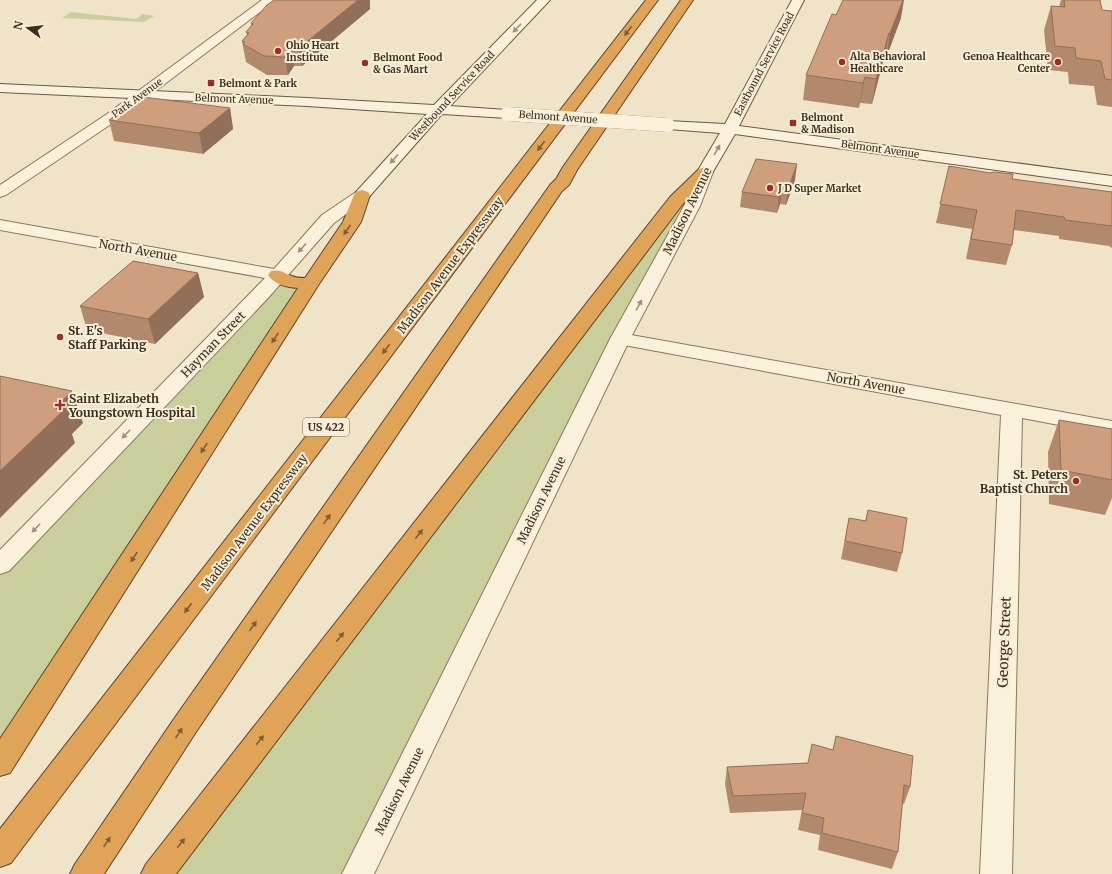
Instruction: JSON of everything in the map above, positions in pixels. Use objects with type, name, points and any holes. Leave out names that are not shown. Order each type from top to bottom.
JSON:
[{"type":"highway","name":"Madison Avenue Expressway","points":[[0,853],[652,0]]},
{"type":"highway","points":[[86,874],[186,724],[551,195],[563,182],[569,170],[687,0]]},
{"type":"highway","points":[[157,874],[676,201],[705,172]]},
{"type":"highway","points":[[0,764],[310,284],[352,222],[362,195]]},
{"type":"highway","points":[[277,275],[288,282],[310,284]]},
{"type":"street","name":"Park Avenue","points":[[0,192],[112,117],[270,0]]},
{"type":"street","name":"Westbound Service Road","points":[[362,195],[439,109],[544,0]]},
{"type":"street","name":"Eastbound Service Road","points":[[730,129],[798,0]]},
{"type":"street","name":"Belmont Avenue","points":[[0,88],[439,109],[730,129],[1112,181]]},
{"type":"street","name":"Madison Avenue","points":[[358,874],[620,339],[692,206],[705,172],[730,129]]},
{"type":"street","name":"Hayman Street","points":[[0,565],[261,294],[328,219],[362,195]]},
{"type":"street","name":"North Avenue","points":[[0,224],[277,275]]},
{"type":"street","name":"North Avenue","points":[[620,339],[1112,428]]},
{"type":"street","name":"George Street","points":[[996,874],[1012,410]]},
{"type":"green space","points":[[71,12],[136,19],[143,14],[154,16],[144,22],[62,18]]},
{"type":"green space","points":[[705,172],[358,874],[157,874]]},
{"type":"green space","points":[[277,275],[310,284],[0,764],[0,565]]},
{"type":"building","points":[[274,0],[358,0],[299,48],[291,48],[285,57],[264,56],[243,44],[245,42],[242,41],[249,33],[246,32],[253,24],[251,23],[267,5]]},
{"type":"building","points":[[843,0],[903,0],[889,33],[876,79],[865,77],[863,83],[806,75],[832,14],[836,15]]},
{"type":"building","points":[[1064,0],[1100,0],[1102,10],[1112,11],[1112,80],[1105,79],[1101,61],[1076,58],[1075,48],[1055,46],[1051,6],[1065,7]]},
{"type":"building","points":[[143,97],[230,108],[199,133],[109,120]]},
{"type":"building","points":[[756,159],[797,164],[788,189],[782,188],[779,197],[742,192]]},
{"type":"building","points":[[949,166],[990,173],[1013,174],[1012,179],[1112,192],[1112,226],[1065,220],[1064,217],[1016,210],[1012,245],[971,239],[977,210],[940,204]]},
{"type":"building","points":[[133,261],[198,273],[148,319],[80,306]]},
{"type":"building","points":[[0,376],[72,391],[55,408],[64,410],[0,471]]},
{"type":"building","points":[[1059,420],[1112,429],[1112,480],[1061,470]]},
{"type":"building","points":[[868,510],[907,518],[902,553],[845,541],[849,518],[866,521]]},
{"type":"building","points":[[836,736],[913,756],[910,787],[904,785],[898,852],[822,833],[824,818],[802,813],[806,793],[733,796],[727,767],[808,763],[812,744],[833,750]]},
{"type":"place","name":"Ohio Heart Institute","points":[[278,51]]},
{"type":"place","name":"Alta Behavioral Healthcare","points":[[842,62]]},
{"type":"place","name":"Genoa Healthcare Center","points":[[1058,62]]},
{"type":"place","name":"Belmont Food & Gas Mart","points":[[365,63]]},
{"type":"place","name":"Belmont & Park","points":[[211,83]]},
{"type":"place","name":"Belmont & Madison","points":[[793,123]]},
{"type":"place","name":"J D Super Market","points":[[770,188]]},
{"type":"place","name":"St. E's Staff Parking","points":[[60,337]]},
{"type":"place","name":"Saint Elizabeth Youngstown Hospital","points":[[60,405]]},
{"type":"place","name":"St. Peters Baptist Church","points":[[1076,481]]}]
